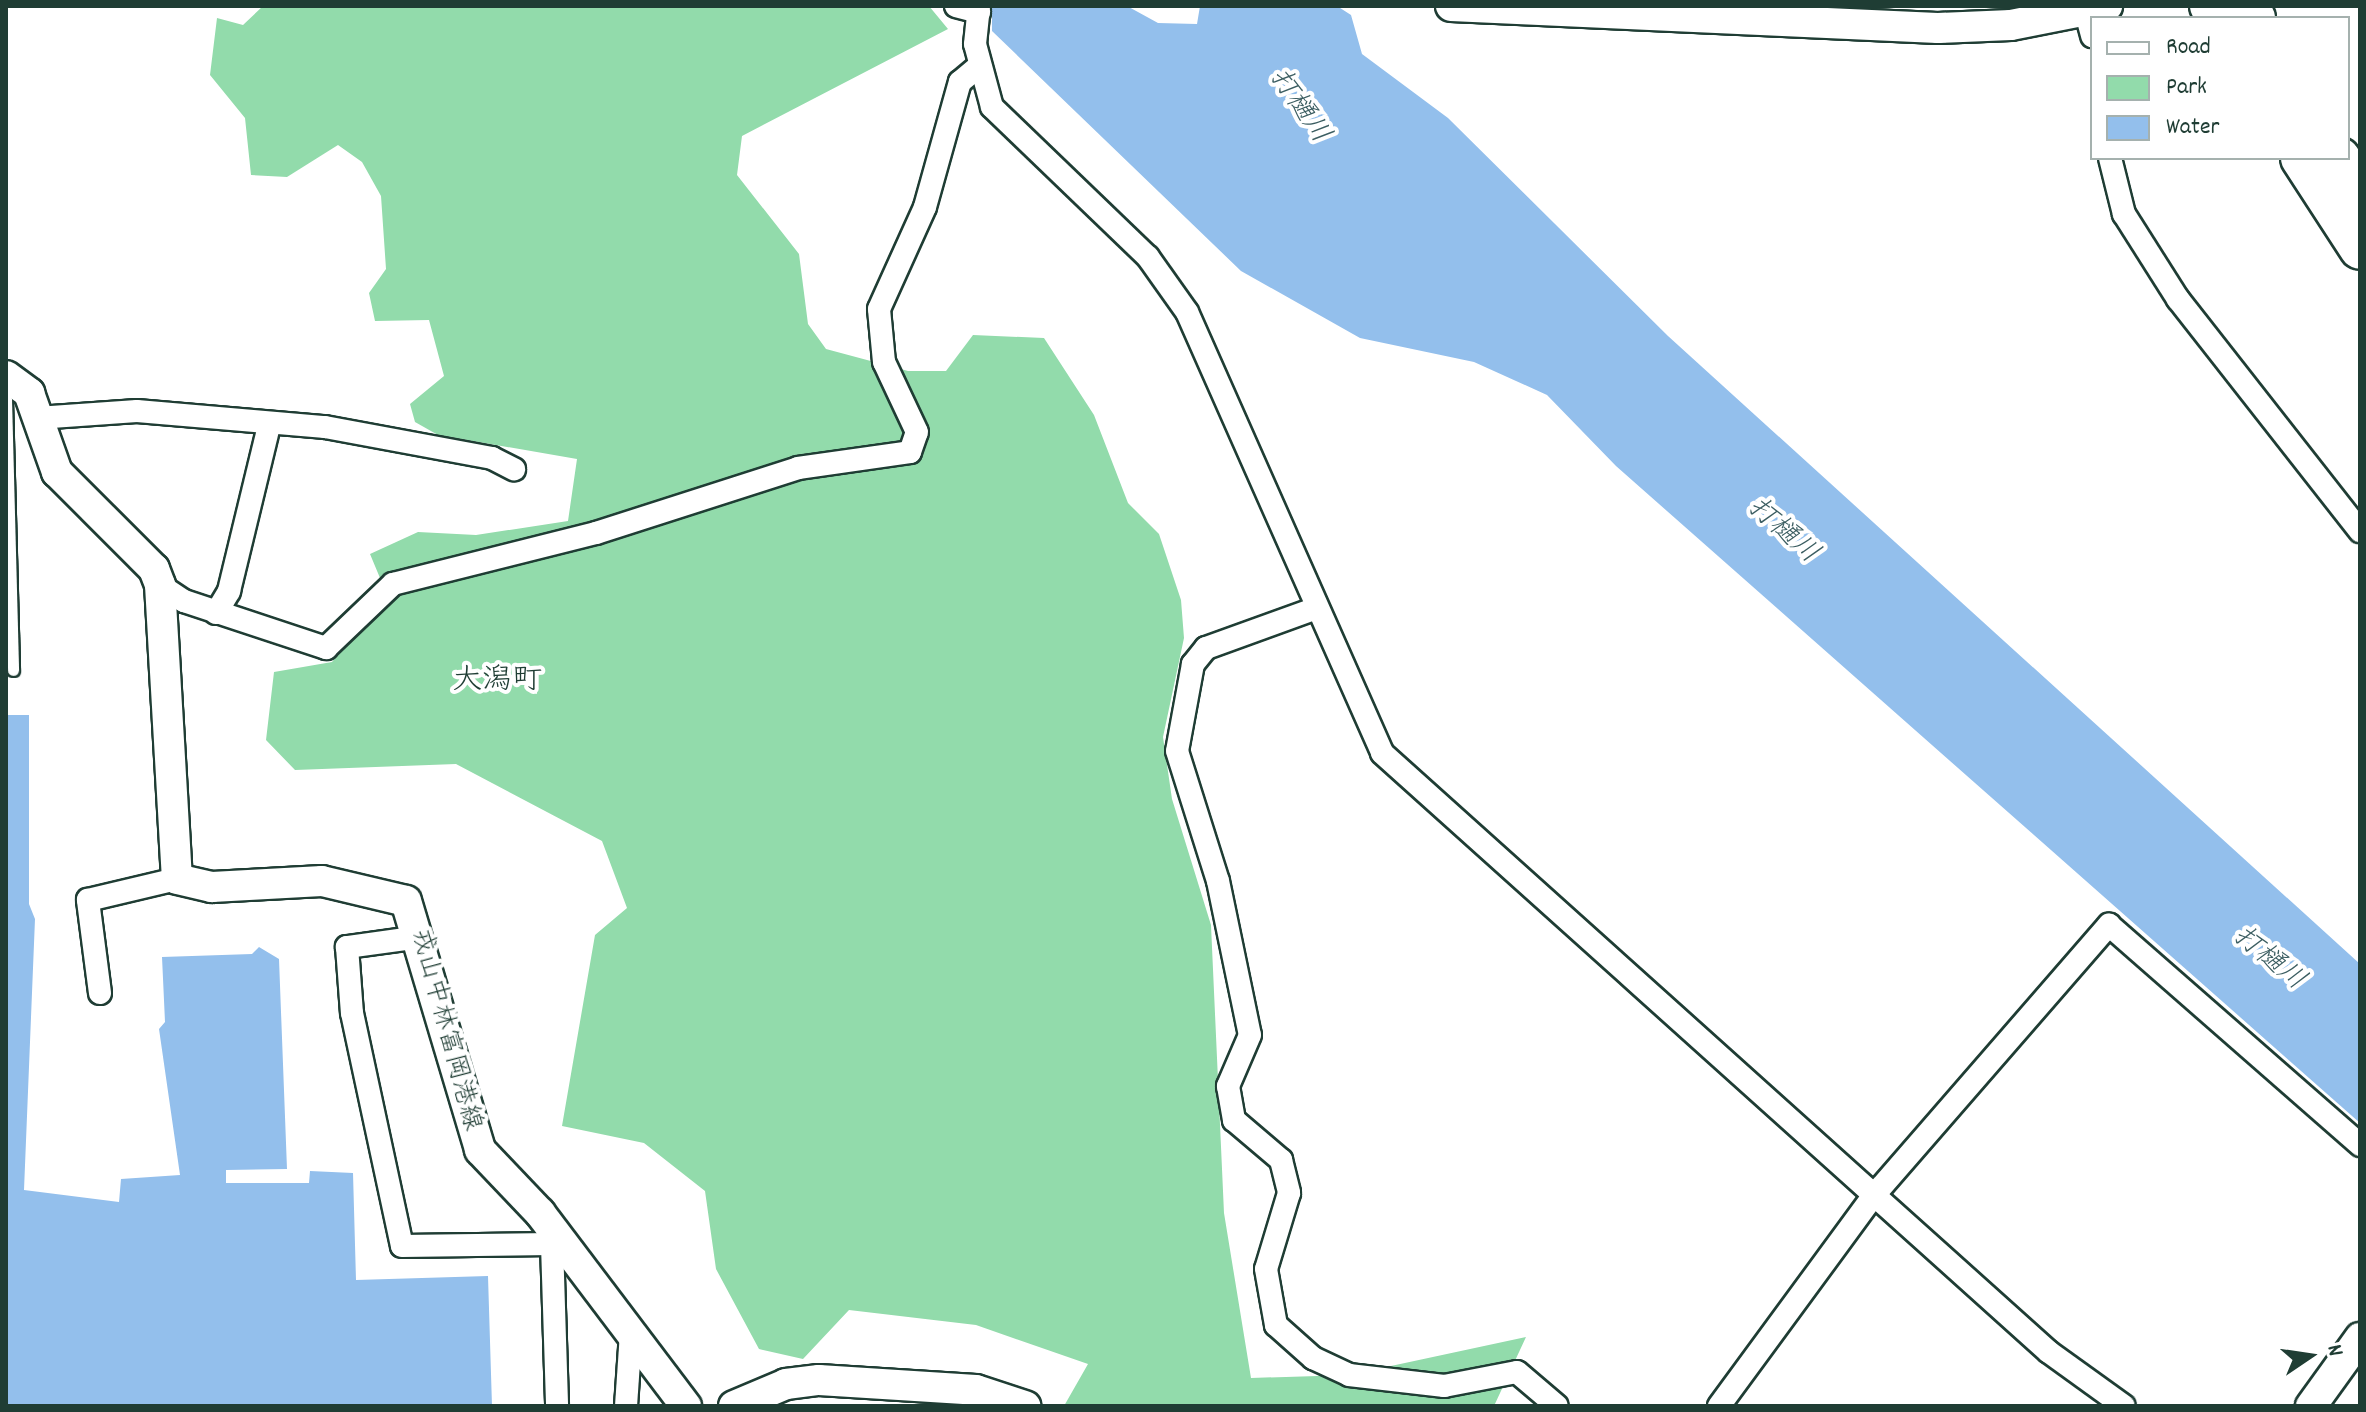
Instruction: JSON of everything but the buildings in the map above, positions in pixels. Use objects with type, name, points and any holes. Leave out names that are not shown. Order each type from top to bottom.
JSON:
[{"type":"highway","points":[[2302,160],[2360,249]]},
{"type":"highway","points":[[2341,160],[2360,190]]},
{"type":"main road","points":[[1451,6],[1938,28],[2090,18]]},
{"type":"main road","points":[[6,376],[29,393],[57,472],[154,569],[160,585],[177,879]]},
{"type":"main road","name":"戎山中林富岡港線","points":[[177,879],[212,887],[322,881],[394,892],[406,901],[420,937],[469,1131],[686,1406]]},
{"type":"main road","points":[[2311,1406],[2360,1338]]},
{"type":"main road","points":[[734,1406],[786,1384],[819,1380],[976,1390],[1025,1406]]},
{"type":"street","points":[[956,6],[979,9],[978,67],[992,107],[1013,132],[1148,257],[1187,312],[1314,609],[1382,753],[2049,1352],[2124,1406]]},
{"type":"street","points":[[160,585],[216,613],[326,648],[393,584],[596,533],[798,468],[910,452],[917,432],[884,362],[879,309],[925,207],[960,82],[978,67]]},
{"type":"street","points":[[2110,160],[2124,214],[2178,299],[2360,531]]},
{"type":"street","points":[[37,418],[137,411],[381,436],[514,469]]},
{"type":"street","points":[[216,613],[229,591],[269,426]]},
{"type":"street","points":[[1314,609],[1206,648],[1193,664],[1177,751],[1218,881],[1250,1035],[1228,1086],[1234,1120],[1281,1160],[1289,1193],[1266,1269],[1276,1325],[1313,1358],[1349,1375],[1444,1386],[1517,1372],[1557,1406]]},
{"type":"street","points":[[100,993],[88,900],[177,879]]},
{"type":"street","points":[[1719,1406],[1875,1194],[2109,925],[2360,1145]]},
{"type":"street","points":[[420,937],[347,947],[352,1013],[402,1246],[555,1240],[557,1406]]},
{"type":"street","points":[[626,1406],[631,1333]]},
{"type":"lane","points":[[6,399],[13,670]]},
{"type":"green space","points":[[263,6],[929,6],[948,29],[742,136],[737,175],[799,254],[808,324],[826,349],[908,371],[946,371],[973,335],[1044,338],[1094,415],[1128,503],[1159,534],[1181,600],[1184,638],[1163,737],[1172,799],[1211,925],[1224,1213],[1251,1378],[1349,1375],[1526,1337],[1494,1406],[1064,1406],[1088,1364],[976,1325],[849,1310],[803,1359],[759,1349],[716,1269],[705,1191],[644,1143],[562,1126],[595,935],[627,908],[602,841],[456,764],[295,770],[266,740],[274,672],[332,662],[375,606],[380,578],[370,554],[418,532],[476,535],[568,521],[577,459],[438,435],[415,422],[410,404],[444,376],[429,320],[375,321],[369,293],[386,269],[381,196],[362,162],[338,145],[287,177],[251,175],[245,118],[210,75],[217,18],[243,25]]},
{"type":"water","name":"打樋川","points":[[992,6],[1127,6],[1158,23],[1197,24],[1200,6],[1337,6],[1351,15],[1362,54],[1448,118],[1668,336],[2360,964],[2360,1123],[1616,466],[1547,395],[1474,362],[1360,338],[1241,271],[992,31]]},
{"type":"water","points":[[6,715],[29,715],[29,904],[35,919],[24,1190],[119,1202],[121,1179],[180,1175],[159,1029],[165,1022],[162,957],[252,954],[259,947],[279,959],[287,1169],[226,1170],[226,1183],[309,1183],[310,1171],[353,1173],[356,1280],[488,1276],[492,1406],[6,1406]]},
{"type":"district","name":"大潟町","points":[[497,683]]}]
